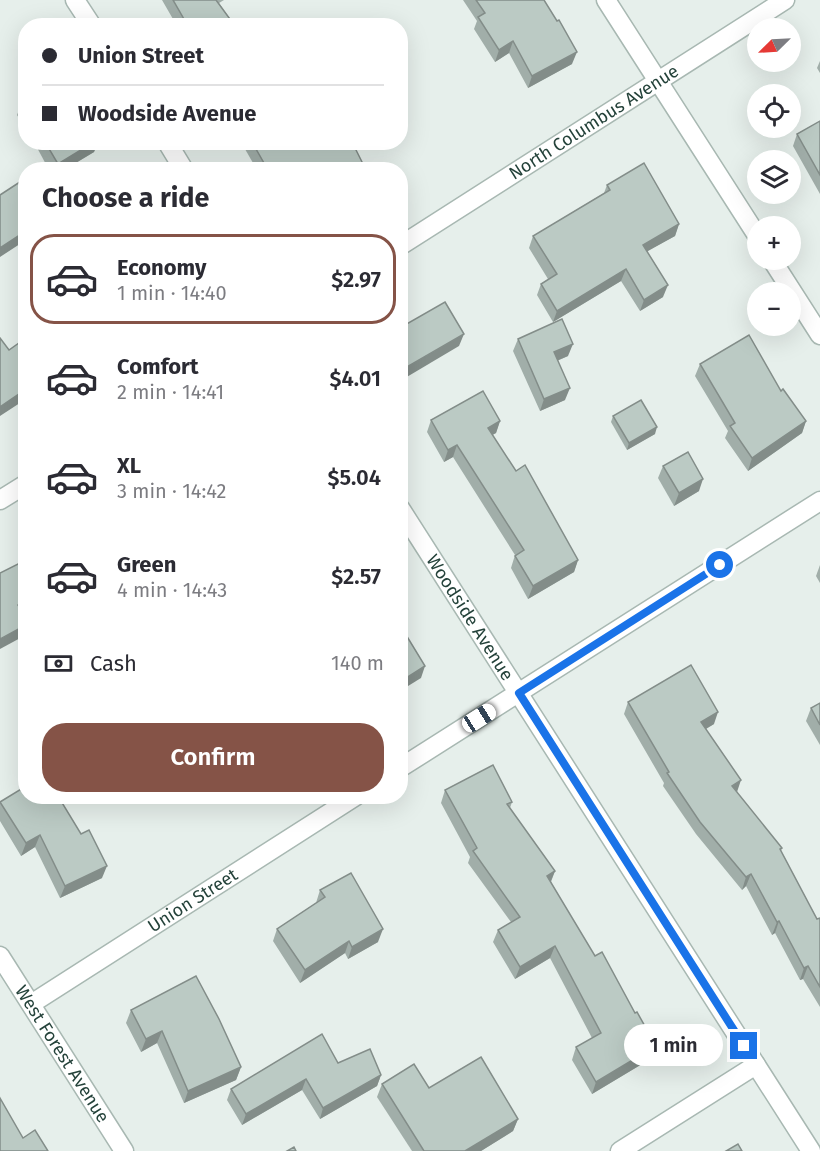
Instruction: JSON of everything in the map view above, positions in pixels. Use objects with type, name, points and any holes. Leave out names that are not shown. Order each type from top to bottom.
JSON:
[{"type":"street","points":[[75,0],[87,18]]},
{"type":"street","points":[[606,0],[747,220]]},
{"type":"street","name":"North Columbus Avenue","points":[[408,241],[785,0]]},
{"type":"street","points":[[778,270],[820,335]]},
{"type":"street","points":[[0,500],[18,489]]},
{"type":"street","points":[[408,763],[820,501]]},
{"type":"street","name":"Woodside Avenue","points":[[408,520],[811,1151]]},
{"type":"street","name":"Union Street","points":[[31,1004],[344,804]]},
{"type":"street","name":"West Forest Avenue","points":[[0,957],[124,1151]]},
{"type":"street","points":[[620,1151],[756,1065]]},
{"type":"building","points":[[173,0],[216,0],[229,18],[183,18]]},
{"type":"building","points":[[476,0],[544,0],[557,21],[559,20],[577,52],[532,76],[513,41],[499,50],[478,17],[485,13]]},
{"type":"building","points":[[820,121],[820,175],[799,138],[801,132]]},
{"type":"building","points":[[50,150],[81,150],[61,162],[57,162]]},
{"type":"building","points":[[257,150],[356,150],[362,162],[263,162]]},
{"type":"building","points":[[644,163],[679,224],[643,245],[668,285],[644,300],[626,269],[557,311],[541,284],[557,274],[533,236],[610,190],[607,185]]},
{"type":"building","points":[[18,183],[18,236],[0,248],[0,195]]},
{"type":"building","points":[[445,302],[464,334],[408,366],[408,323]]},
{"type":"building","points":[[562,319],[573,344],[554,352],[570,388],[544,399],[518,339]]},
{"type":"building","points":[[750,336],[781,391],[783,389],[806,421],[752,458],[730,426],[735,423],[700,364]]},
{"type":"building","points":[[0,338],[9,350],[18,344],[18,395],[0,407]]},
{"type":"building","points":[[483,391],[500,421],[488,428],[516,471],[525,465],[578,560],[533,586],[515,556],[524,550],[457,445],[448,450],[431,420]]},
{"type":"building","points":[[641,400],[657,427],[629,443],[613,416]]},
{"type":"building","points":[[688,452],[703,479],[679,493],[663,466]]},
{"type":"building","points":[[18,564],[18,629],[0,639],[0,573]]},
{"type":"building","points":[[408,638],[425,666],[408,677]]},
{"type":"building","points":[[691,665],[718,712],[701,722],[741,780],[732,786],[782,848],[780,849],[817,919],[820,918],[820,987],[808,966],[804,968],[751,874],[746,877],[700,822],[667,773],[669,772],[628,702]]},
{"type":"building","points":[[820,703],[820,725],[811,708]]},
{"type":"building","points":[[493,765],[512,802],[507,804],[555,871],[547,876],[595,956],[602,952],[656,1046],[596,1082],[576,1047],[601,1033],[555,946],[520,967],[498,930],[520,917],[473,851],[477,848],[445,790]]},
{"type":"building","points":[[18,791],[18,804],[63,804],[81,834],[89,830],[107,866],[65,886],[40,835],[26,843],[0,802]]},
{"type":"building","points":[[351,873],[383,929],[352,947],[349,941],[305,970],[277,929],[325,897],[320,890]]},
{"type":"building","points":[[196,976],[241,1067],[188,1091],[162,1031],[146,1039],[131,1010]]},
{"type":"building","points":[[322,1034],[338,1063],[370,1049],[381,1075],[323,1108],[306,1079],[246,1114],[231,1089]]},
{"type":"building","points":[[481,1057],[518,1119],[465,1151],[424,1151],[382,1084],[414,1064],[429,1088]]},
{"type":"building","points":[[0,1098],[23,1138],[35,1130],[48,1151],[0,1151]]},
{"type":"building","points":[[738,1144],[742,1151],[726,1151]]},
{"type":"route","points":[[720,565],[519,693],[744,1046]]}]
